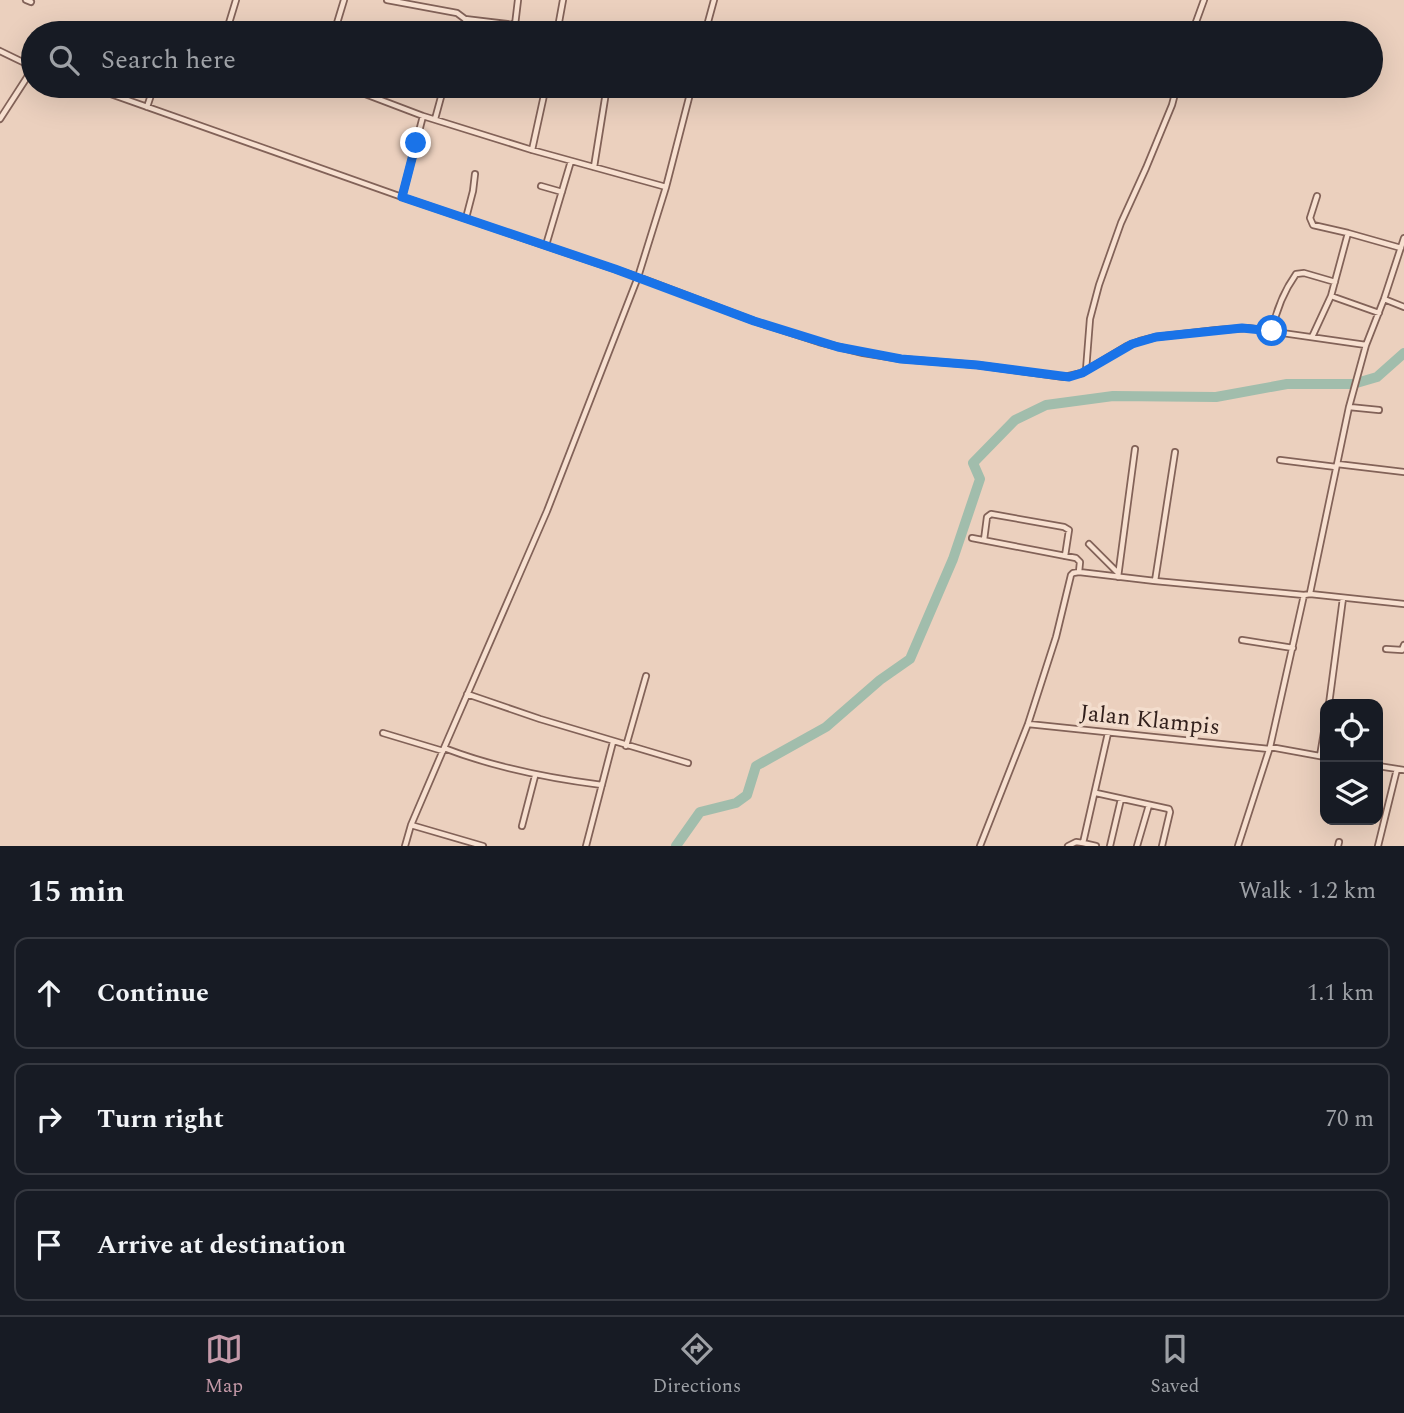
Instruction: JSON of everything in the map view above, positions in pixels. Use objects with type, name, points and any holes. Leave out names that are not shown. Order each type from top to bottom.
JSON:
[{"type":"street","points":[[230,21],[236,0]]},
{"type":"street","points":[[338,21],[344,0]]},
{"type":"street","points":[[387,0],[457,13],[465,19],[482,21]]},
{"type":"street","points":[[515,21],[518,0]]},
{"type":"street","points":[[559,21],[563,0]]},
{"type":"street","points":[[708,21],[714,0]]},
{"type":"street","points":[[1196,21],[1204,0]]},
{"type":"street","points":[[0,51],[21,61]]},
{"type":"street","points":[[0,119],[21,86]]},
{"type":"street","points":[[122,98],[638,277],[754,321],[863,353],[1064,377],[1076,376],[1132,344],[1156,337],[1242,328],[1366,345]]},
{"type":"street","points":[[147,107],[150,98]]},
{"type":"street","points":[[376,98],[532,150],[666,187]]},
{"type":"street","points":[[435,119],[441,98]]},
{"type":"street","points":[[532,150],[543,98]]},
{"type":"street","points":[[594,167],[605,98]]},
{"type":"street","points":[[405,846],[411,825],[547,511],[638,277],[666,187],[688,98]]},
{"type":"street","points":[[1086,370],[1090,319],[1099,285],[1121,223],[1174,98]]},
{"type":"street","points":[[402,197],[424,116]]},
{"type":"street","points":[[545,245],[571,161]]},
{"type":"street","points":[[466,218],[475,174]]},
{"type":"street","points":[[541,186],[562,192]]},
{"type":"street","points":[[1317,196],[1310,218],[1312,225],[1401,248]]},
{"type":"street","points":[[1312,337],[1331,296],[1348,233]]},
{"type":"street","points":[[1238,846],[1269,748],[1307,594],[1311,592],[1349,407],[1366,345],[1404,239]]},
{"type":"street","points":[[1272,331],[1280,303],[1296,274],[1304,273],[1335,282]]},
{"type":"street","points":[[1331,296],[1379,313]]},
{"type":"street","points":[[1384,299],[1404,307]]},
{"type":"street","points":[[1349,407],[1379,410]]},
{"type":"street","points":[[1118,575],[1135,449]]},
{"type":"street","points":[[1155,581],[1174,452]]},
{"type":"street","points":[[1280,460],[1404,472]]},
{"type":"street","points":[[984,540],[989,514],[1064,527],[1069,530],[1065,556]]},
{"type":"street","points":[[972,538],[1079,560],[1079,572]]},
{"type":"street","points":[[1089,544],[1118,575]]},
{"type":"street","points":[[980,846],[1028,724],[1073,573],[1118,575],[1155,581],[1404,604]]},
{"type":"street","points":[[1330,699],[1343,598]]},
{"type":"street","points":[[1242,639],[1293,648]]},
{"type":"street","points":[[1386,649],[1402,650],[1404,645]]},
{"type":"street","points":[[626,746],[646,676]]},
{"type":"street","points":[[467,694],[613,742],[688,763]]},
{"type":"street","name":"Jalan Klampis","points":[[1028,724],[1269,748],[1320,756]]},
{"type":"street","points":[[383,733],[536,776],[602,786]]},
{"type":"street","points":[[1083,843],[1108,733]]},
{"type":"street","points":[[586,846],[613,742]]},
{"type":"street","points":[[1378,846],[1401,769],[1383,767]]},
{"type":"street","points":[[522,826],[536,776]]},
{"type":"street","points":[[1096,793],[1170,810],[1162,846]]},
{"type":"street","points":[[1110,846],[1121,799]]},
{"type":"street","points":[[1137,846],[1149,805]]},
{"type":"street","points":[[411,825],[483,846]]},
{"type":"street","points":[[1068,846],[1076,842],[1096,846]]},
{"type":"waterway","points":[[676,846],[700,812],[736,803],[747,795],[756,766],[826,727],[880,680],[910,659],[953,559],[980,479],[973,463],[1015,420],[1046,405],[1113,396],[1216,397],[1287,384],[1353,384],[1377,377],[1404,353]]},
{"type":"route","points":[[416,143],[402,197],[615,269],[754,321],[863,353],[1069,377],[1082,373],[1132,344],[1156,337],[1242,328],[1272,331]]}]
